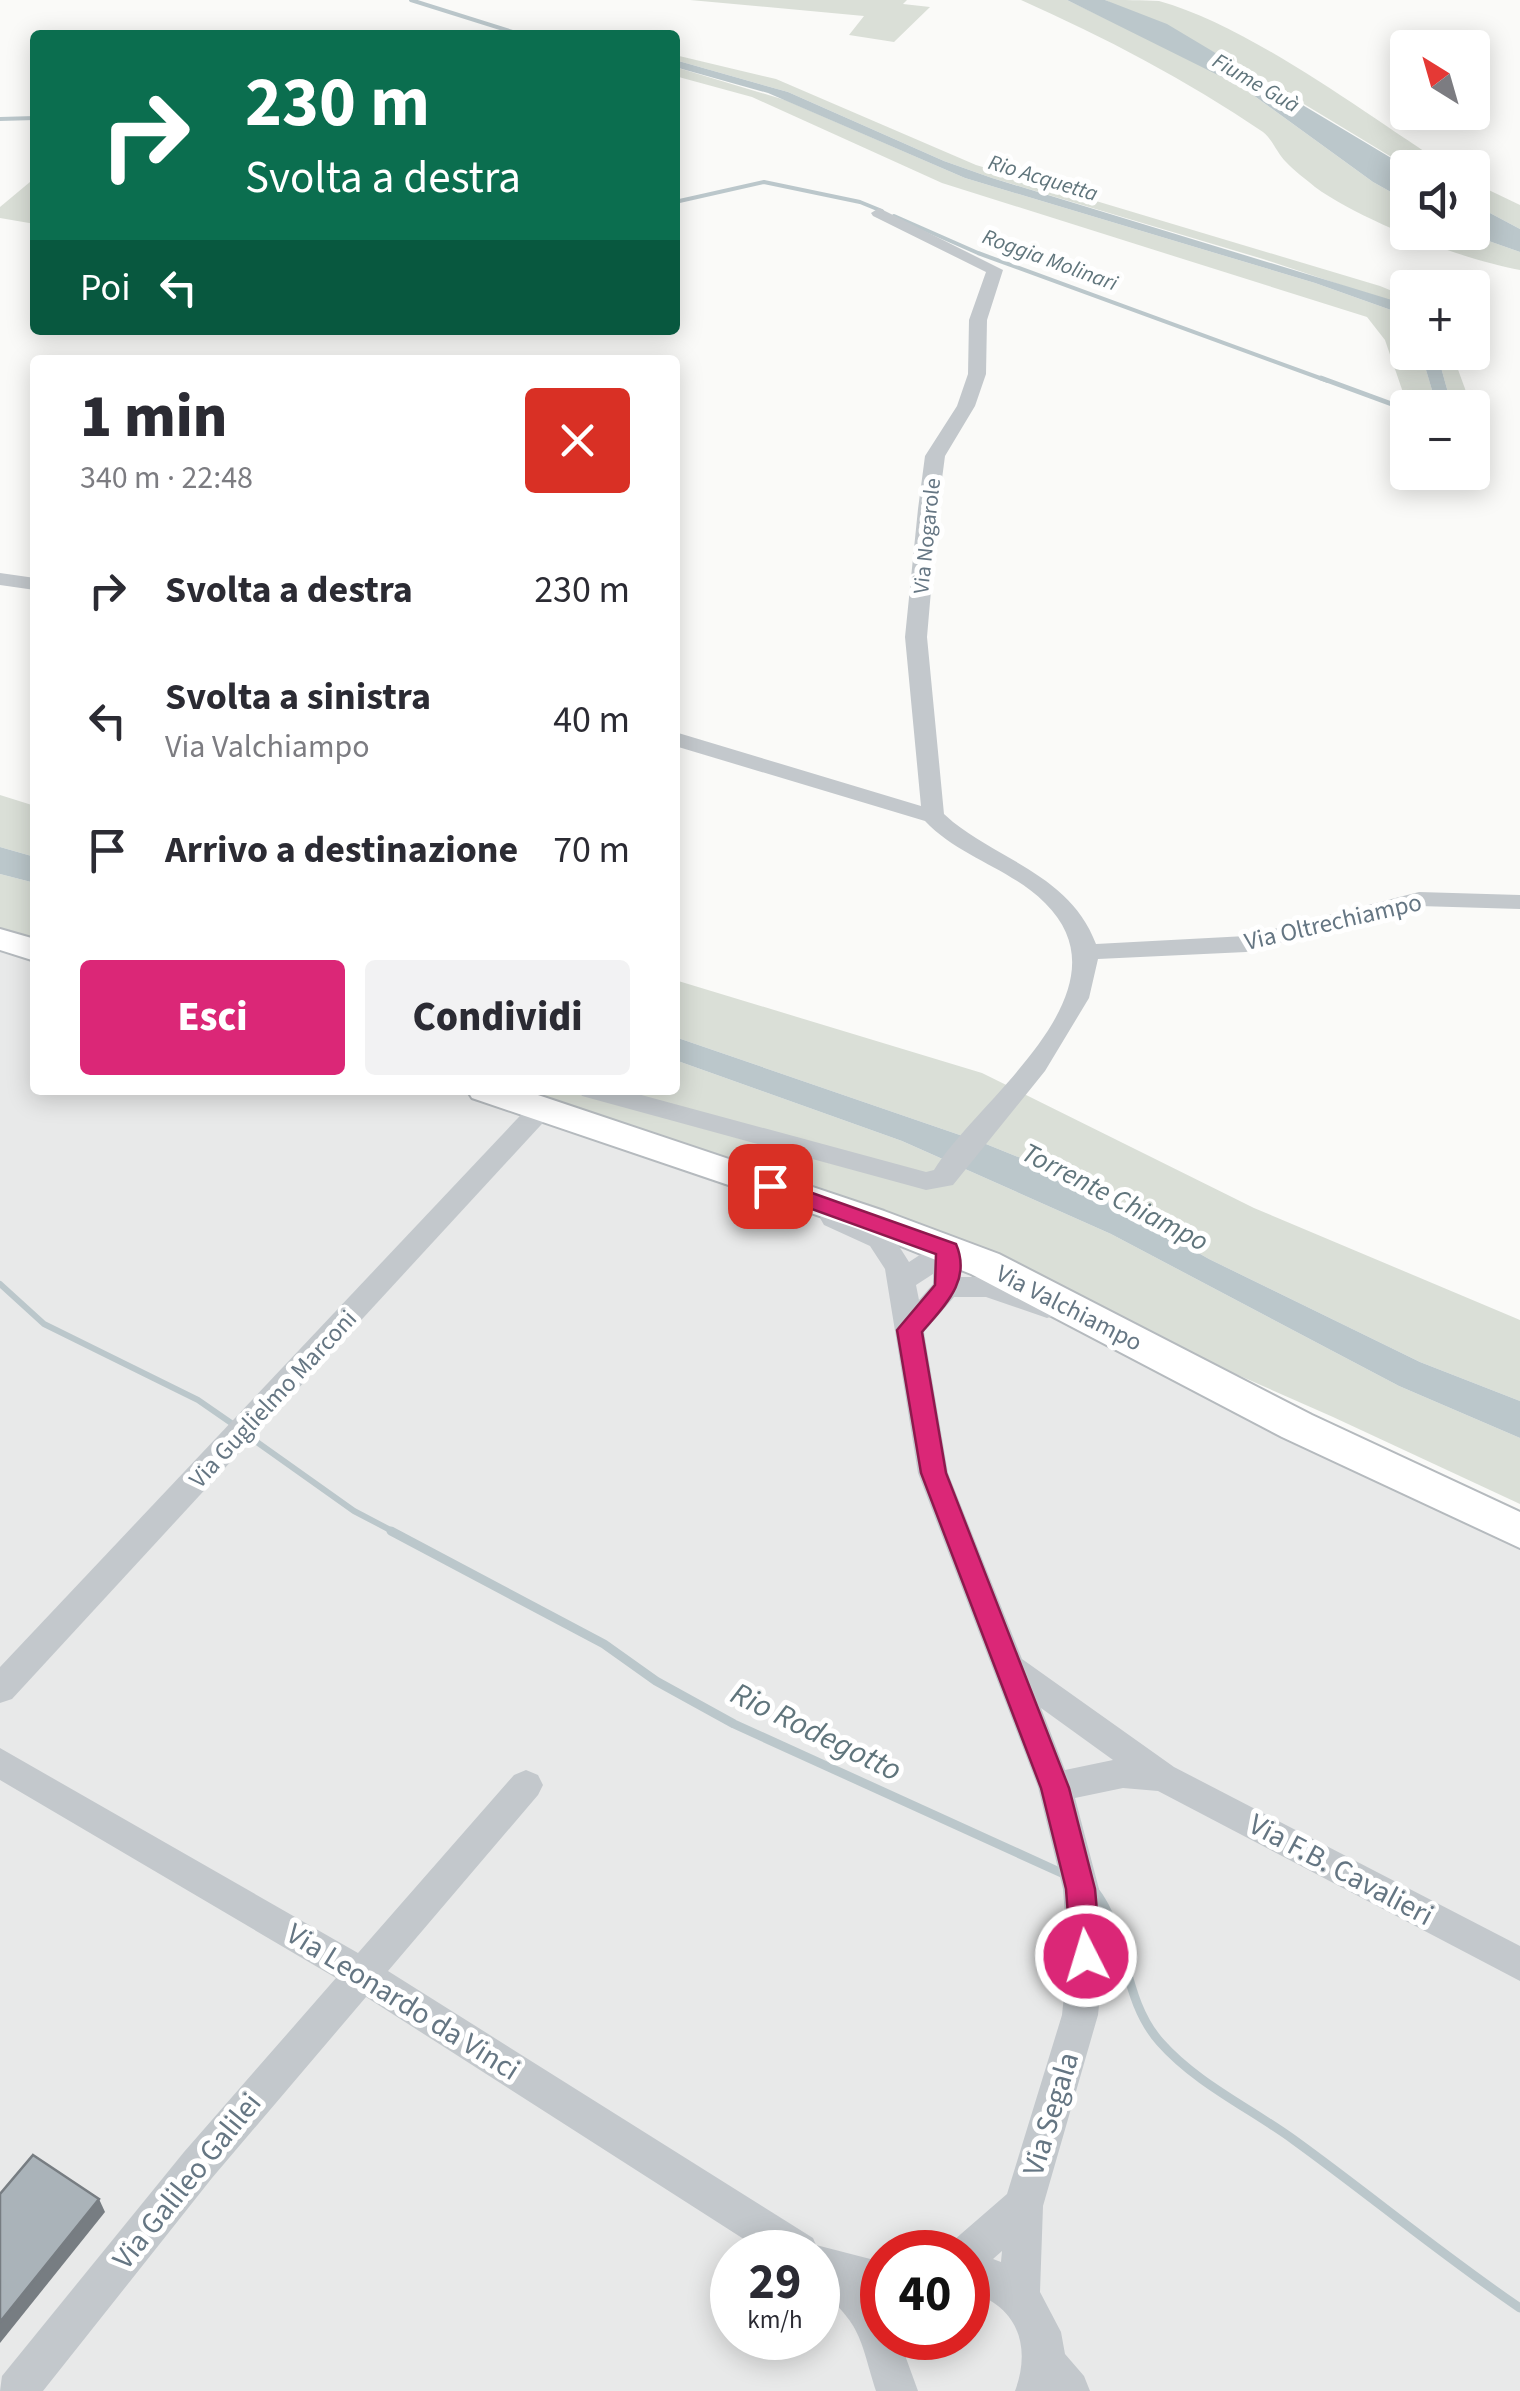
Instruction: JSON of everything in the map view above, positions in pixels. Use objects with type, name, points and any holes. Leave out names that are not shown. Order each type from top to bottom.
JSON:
[{"type":"main road","points":[[0,940],[30,949]]},
{"type":"main road","name":"Via Valchiampo","points":[[503,1095],[770,1186],[947,1268],[985,1264],[1297,1426],[1520,1531]]},
{"type":"street","name":"Via Nogarole","points":[[879,213],[996,270],[978,320],[977,374],[966,406],[935,456],[928,508],[916,637],[934,814]]},
{"type":"street","points":[[0,579],[30,583]]},
{"type":"street","points":[[609,1095],[926,1181],[943,1178],[1065,1020],[1080,986],[1086,952],[1073,922],[1054,897],[1026,873],[944,830],[934,814],[906,810],[856,791],[680,740]]},
{"type":"street","name":"Via Oltrechiampo","points":[[1086,952],[1246,944],[1420,900],[1520,902]]},
{"type":"street","name":"Via Guglielmo Marconi","points":[[0,1689],[543,1107]]},
{"type":"street","name":"Via Segala","points":[[770,1186],[880,1239],[892,1252],[901,1281],[933,1473],[1055,1788],[1081,1889],[1086,1956],[1080,2015],[1023,2206],[1020,2297],[1034,2316],[1050,2381]]},
{"type":"street","points":[[901,1281],[947,1268]]},
{"type":"street","points":[[909,1330],[947,1268]]},
{"type":"street","name":"Via F.B. Cavalieri","points":[[1012,1669],[1162,1777],[1520,1964]]},
{"type":"street","name":"Via Leonardo da Vinci","points":[[0,1763],[361,1974],[764,2230]]},
{"type":"street","name":"Via F.B. Cavalieri","points":[[1055,1788],[1124,1773],[1162,1777]]},
{"type":"street","name":"Via Galileo Galilei","points":[[17,2391],[198,2166],[526,1785]]},
{"type":"street","name":"Via Segala","points":[[990,2235],[1023,2206]]},
{"type":"street","points":[[990,2278],[1020,2297]]},
{"type":"street","name":"Via Leonardo da Vinci","points":[[840,2282],[860,2298]]},
{"type":"street","points":[[887,2360],[897,2391]]},
{"type":"shaded area","points":[[690,0],[907,0],[903,4],[930,7],[894,42],[849,35],[864,16]]},
{"type":"shaded area","points":[[1021,0],[1067,0],[1242,87],[1390,192],[1390,228],[1315,187],[1286,162],[1263,132],[1234,113],[1145,60]]},
{"type":"shaded area","points":[[1105,0],[1159,1],[1231,30],[1307,74],[1422,150],[1390,150],[1390,156],[1238,64]]},
{"type":"shaded area","points":[[680,56],[776,79],[976,165],[1380,286],[1390,290],[1390,301],[1263,259],[944,161],[788,92],[680,61]]},
{"type":"shaded area","points":[[680,68],[785,100],[965,178],[1315,283],[1390,310],[1390,355],[1385,340],[1367,317],[942,183],[752,97],[680,77]]},
{"type":"shaded area","points":[[30,182],[30,223],[0,218],[0,207]]},
{"type":"shaded area","points":[[1490,191],[1520,205],[1520,229],[1490,213]]},
{"type":"shaded area","points":[[1490,241],[1520,252],[1520,270],[1449,250],[1490,250]]},
{"type":"shaded area","points":[[1395,370],[1426,370],[1432,390],[1402,390]]},
{"type":"shaded area","points":[[1442,370],[1458,370],[1465,390],[1447,390]]},
{"type":"shaded area","points":[[0,795],[30,804],[30,856],[0,847]]},
{"type":"shaded area","points":[[0,874],[30,882],[30,949],[0,940]]},
{"type":"shaded area","points":[[0,940],[30,949],[30,1095],[496,1095],[895,1224],[1520,1536],[1520,2391],[0,2391]]},
{"type":"shaded area","points":[[680,982],[982,1073],[1254,1208],[1520,1320],[1520,1401],[1420,1362],[1209,1259],[1058,1173],[986,1144],[680,1039]]},
{"type":"shaded area","points":[[680,1062],[902,1141],[1111,1234],[1399,1386],[1520,1438],[1520,1504],[1333,1417],[895,1224],[496,1095],[680,1095]]},
{"type":"water","name":"Fiume Guà","points":[[1067,0],[1105,0],[1167,24],[1390,157],[1390,192],[1242,87]]},
{"type":"water","points":[[680,61],[788,92],[992,178],[1390,299],[1390,310],[1315,283],[965,178],[768,93],[680,68]]},
{"type":"water","points":[[1490,213],[1520,229],[1520,252],[1490,241]]},
{"type":"water","points":[[1426,370],[1442,370],[1447,390],[1432,390]]},
{"type":"water","points":[[0,847],[30,856],[30,882],[0,874]]},
{"type":"water","points":[[680,1039],[986,1144],[1058,1173],[1209,1259],[1420,1362],[1520,1401],[1520,1438],[1399,1386],[1111,1234],[902,1141],[680,1062]]},
{"type":"building","points":[[33,2155],[99,2199],[0,2322],[0,2194]]},
{"type":"waterway","points":[[411,0],[506,30]]},
{"type":"waterway","name":"Roggia Molinari","points":[[0,119],[30,118]]},
{"type":"waterway","name":"Roggia Molinari","points":[[680,201],[764,182],[860,202],[882,211]]},
{"type":"waterway","name":"Roggia Molinari","points":[[894,216],[978,253],[1328,381]]},
{"type":"waterway","name":"Roggia Molinari","points":[[1321,378],[1390,403]]},
{"type":"waterway","name":"Rio Rodegotto","points":[[0,1284],[44,1324],[198,1400],[237,1427]]},
{"type":"waterway","name":"Rio Rodegotto","points":[[247,1435],[354,1511],[396,1533]]},
{"type":"waterway","name":"Rio Rodegotto","points":[[391,1531],[604,1644],[656,1681],[734,1724],[1066,1875]]},
{"type":"waterway","name":"Rio Rodegotto","points":[[1094,1890],[1114,1927],[1147,2025],[1174,2057],[1294,2140],[1520,2308]]},
{"type":"route","points":[[770,1186],[948,1250],[947,1287],[909,1330],[933,1473],[1055,1788],[1081,1889],[1086,1956]]},
{"type":"water label","name":"Rio Acquetta","points":[[1043,178]]},
{"type":"water label","name":"Torrente Chiampo","points":[[1115,1197]]}]
